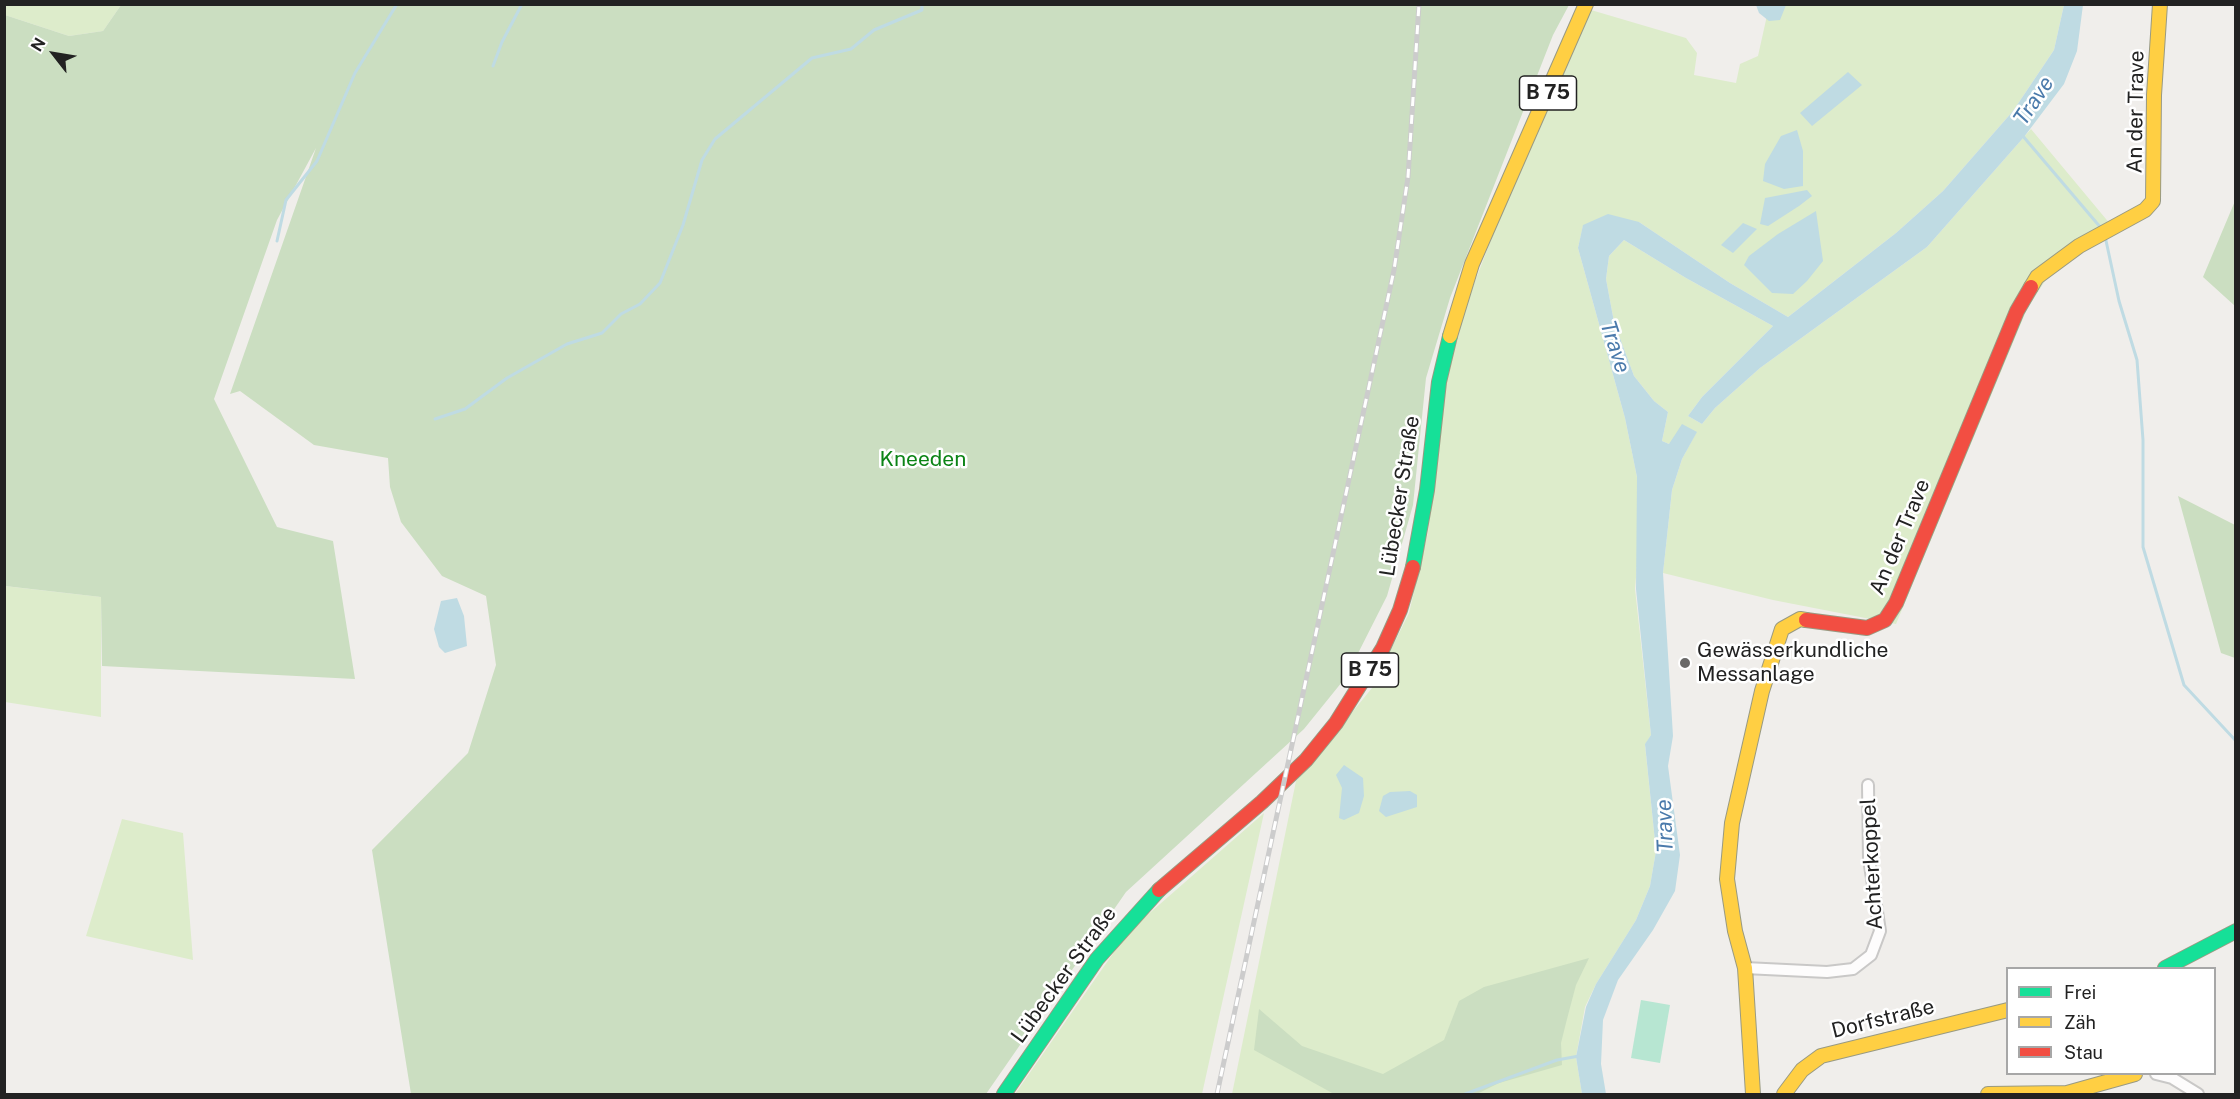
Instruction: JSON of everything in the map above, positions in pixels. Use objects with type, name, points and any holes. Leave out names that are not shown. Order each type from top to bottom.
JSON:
[{"type":"main road","name":"Lübecker Straße","points":[[1004,1095],[1097,959],[1133,916],[1175,874],[1262,802],[1306,760],[1336,723],[1383,648],[1400,610],[1416,558],[1447,342],[1472,264],[1586,4]]},
{"type":"main road","name":"An der Trave","points":[[1753,1095],[1745,968],[1735,931],[1727,879],[1732,823],[1762,691],[1782,629],[1790,622],[1800,619],[1867,628],[1885,620],[1896,603],[2017,311],[2037,277],[2079,246],[2145,210],[2153,201],[2154,95],[2160,4]]},
{"type":"main road","points":[[2169,967],[2235,931]]},
{"type":"main road","name":"Dorfstraße","points":[[1784,1095],[1802,1070],[1821,1056],[2006,1010]]},
{"type":"main road","points":[[1988,1095],[2067,1093],[2131,1075]]},
{"type":"street","name":"Achterkoppel","points":[[1745,968],[1827,972],[1853,969],[1871,955],[1880,931],[1869,859],[1868,785]]},
{"type":"street","points":[[2160,1075],[2172,1078],[2198,1095]]},
{"type":"green space","points":[[5,5],[121,5],[103,31],[69,36],[5,15]]},
{"type":"green space","name":"Kneeden","points":[[121,5],[1569,5],[1553,35],[1450,298],[1426,378],[1413,505],[1387,596],[1346,677],[1304,729],[1126,892],[986,1094],[411,1094],[372,850],[468,753],[496,665],[486,596],[442,576],[401,522],[390,487],[388,458],[314,445],[240,391],[230,394],[316,148],[277,220],[214,399],[277,527],[333,541],[355,679],[102,666],[101,597],[5,586],[5,15],[69,36],[103,31]]},
{"type":"green space","points":[[1766,5],[2064,5],[2054,50],[2013,111],[1943,191],[1896,233],[1788,317],[1730,283],[1639,222],[1583,226],[1578,248],[1625,418],[1637,477],[1638,554],[1635,589],[1651,735],[1645,745],[1656,851],[1650,886],[1636,920],[1596,984],[1585,1007],[1576,1057],[1582,1094],[1232,1094],[1296,781],[1372,688],[1409,613],[1428,532],[1446,381],[1467,302],[1494,232],[1591,10],[1686,38],[1697,53],[1694,75],[1736,83],[1740,64],[1758,56],[1766,20]]},
{"type":"green space","points":[[2031,129],[2111,225],[2056,264],[2027,309],[1896,624],[1773,600],[1663,573],[1672,490],[1682,459],[1696,433],[1669,444],[1662,441],[1668,412],[1654,401],[1634,376],[1614,322],[1606,279],[1609,256],[1624,240],[1686,278],[1773,326],[1702,397],[1688,416],[1702,424],[1715,408],[1760,368],[1927,247]]},
{"type":"green space","points":[[2235,201],[2235,306],[2203,277]]},
{"type":"green space","points":[[2178,496],[2235,525],[2235,658],[2221,653]]},
{"type":"green space","points":[[4,586],[101,597],[101,717],[5,702]]},
{"type":"green space","points":[[1264,813],[1202,1094],[1015,1094],[1128,932]]},
{"type":"green space","points":[[122,819],[183,833],[193,960],[86,936]]},
{"type":"green space","points":[[1589,958],[1576,985],[1567,1019],[1561,1043],[1562,1065],[1499,1083],[1477,1094],[1334,1094],[1254,1050],[1259,1009],[1302,1046],[1383,1074],[1444,1040],[1459,1001],[1484,987]]},
{"type":"green space","points":[[1641,1000],[1670,1005],[1660,1063],[1631,1058]]},
{"type":"water","points":[[1786,4],[1780,20],[1769,21],[1759,13],[1756,5]]},
{"type":"water","name":"Trave","points":[[2064,5],[2083,5],[2077,51],[2064,84],[2024,137],[1927,247],[1760,368],[1715,408],[1702,424],[1688,416],[1702,397],[1773,326],[1686,278],[1624,240],[1609,256],[1606,279],[1614,322],[1634,376],[1654,401],[1668,412],[1662,441],[1669,444],[1682,424],[1697,432],[1682,459],[1672,490],[1663,573],[1673,736],[1668,766],[1680,855],[1675,891],[1653,930],[1618,980],[1603,1020],[1601,1064],[1606,1094],[1582,1094],[1576,1057],[1586,1007],[1596,984],[1636,920],[1650,886],[1656,851],[1645,744],[1651,735],[1636,589],[1637,477],[1625,418],[1578,248],[1583,225],[1608,214],[1639,222],[1730,283],[1788,317],[1896,233],[1943,191],[2013,111],[2054,50]]},
{"type":"water","points":[[1848,72],[1862,85],[1812,126],[1800,113]]},
{"type":"water","points":[[1797,130],[1803,151],[1803,186],[1784,189],[1763,181],[1765,164],[1781,136]]},
{"type":"water","points":[[1807,190],[1812,196],[1799,206],[1768,226],[1760,224],[1765,198]]},
{"type":"water","points":[[1816,211],[1823,261],[1793,294],[1772,293],[1744,265],[1749,256],[1778,234]]},
{"type":"water","points":[[1743,223],[1757,229],[1733,253],[1721,245]]},
{"type":"water","points":[[457,598],[464,616],[467,646],[445,653],[439,647],[434,629],[441,601]]},
{"type":"water","points":[[1344,765],[1363,778],[1364,796],[1359,813],[1344,820],[1339,818],[1342,788],[1336,775]]},
{"type":"water","points":[[1410,791],[1417,795],[1417,807],[1386,817],[1379,811],[1383,796],[1390,792]]},
{"type":"waterway","points":[[277,241],[286,200],[317,161],[355,73],[397,4]]},
{"type":"waterway","points":[[493,66],[502,42],[522,4]]},
{"type":"waterway","points":[[435,419],[465,409],[507,378],[567,344],[602,333],[621,314],[640,304],[660,283],[683,225],[702,160],[715,139],[812,58],[851,49],[874,30],[922,10],[922,4]]},
{"type":"waterway","name":"Trave","points":[[2022,135],[2101,228]]},
{"type":"waterway","points":[[2105,236],[2119,301],[2137,360],[2143,440],[2143,547],[2184,685],[2236,741]]},
{"type":"waterway","points":[[1465,1094],[1557,1060],[1579,1056]]},
{"type":"railway","points":[[1217,1094],[1394,270],[1408,177],[1419,4]]},
{"type":"traffic: fast","points":[[1413,567],[1427,490],[1439,382],[1450,336]]},
{"type":"traffic: fast","points":[[1004,1094],[1097,959],[1159,890]]},
{"type":"traffic: fast","points":[[2167,967],[2236,931]]},
{"type":"traffic: slow","points":[[1450,336],[1472,264],[1586,4]]},
{"type":"traffic: slow","points":[[2031,287],[2037,277],[2079,246],[2145,210],[2153,201],[2154,95],[2160,4]]},
{"type":"traffic: slow","points":[[1753,1094],[1745,968],[1735,931],[1727,879],[1732,823],[1762,691],[1782,629],[1800,619],[1806,620]]},
{"type":"traffic: slow","points":[[1784,1094],[1802,1070],[1821,1056],[2006,1010]]},
{"type":"traffic: slow","points":[[1988,1094],[2067,1093],[2131,1075]]},
{"type":"traffic: jam","points":[[1806,620],[1867,628],[1885,620],[1896,603],[2017,311],[2031,287]]},
{"type":"traffic: jam","points":[[1159,890],[1262,802],[1306,760],[1336,723],[1383,648],[1400,610],[1413,567]]},
{"type":"place","name":"Gewässerkundliche Messanlage","points":[[1685,663]]}]
